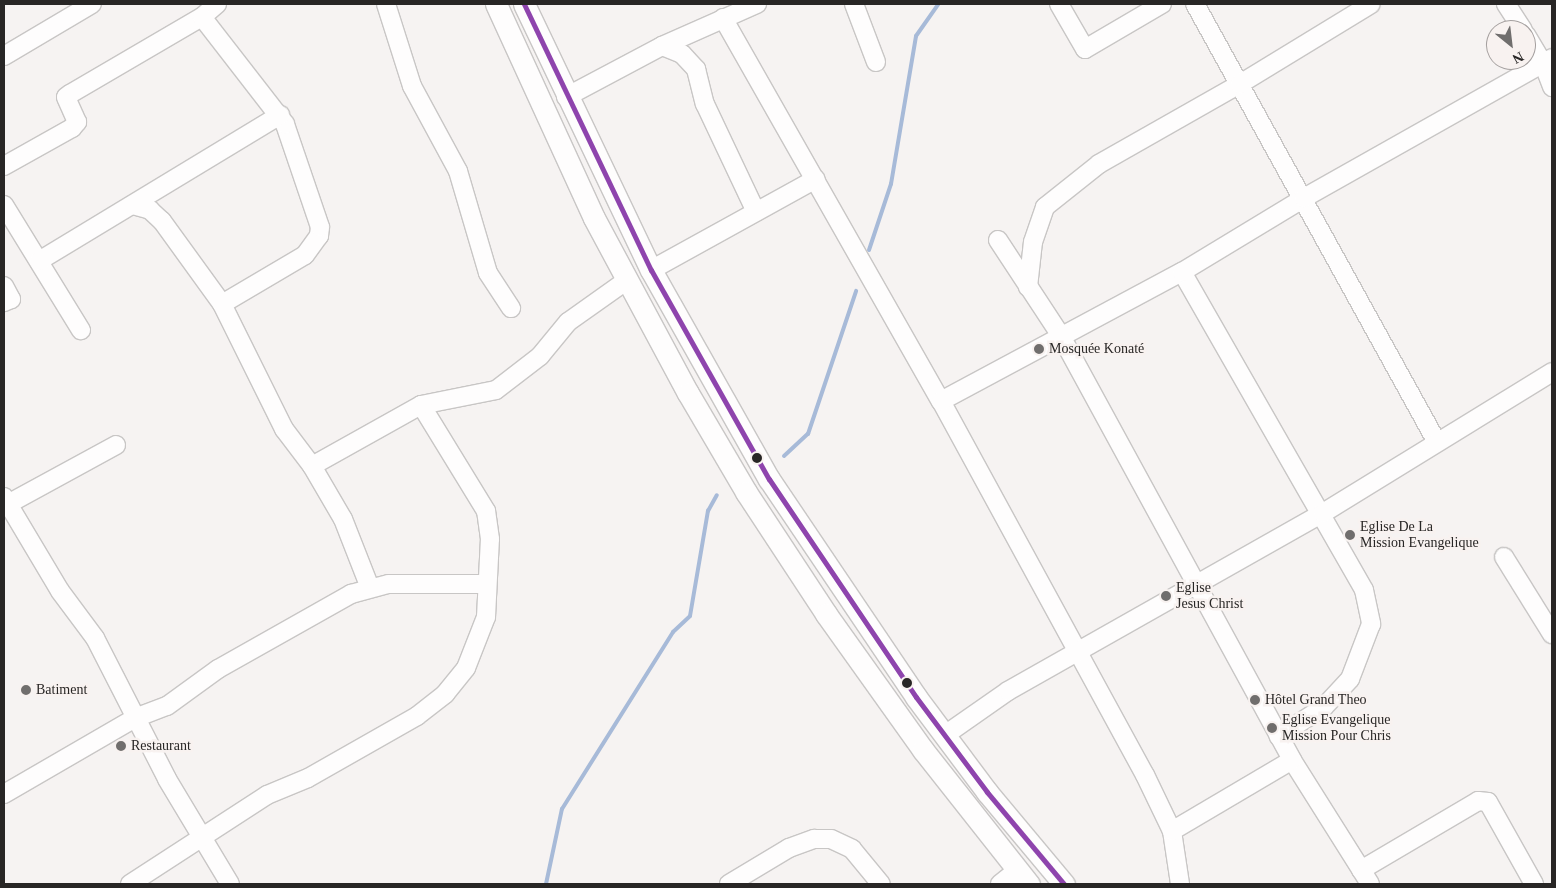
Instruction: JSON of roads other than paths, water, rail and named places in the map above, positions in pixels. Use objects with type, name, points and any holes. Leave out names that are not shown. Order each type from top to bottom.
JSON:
[{"type":"main road","points":[[496,4],[544,116],[627,280],[692,401],[820,606],[923,750],[1023,877]]},
{"type":"main road","points":[[524,4],[566,97],[651,270],[769,479],[945,735],[987,792],[1064,884]]},
{"type":"street","points":[[4,56],[92,4]]},
{"type":"street","points":[[4,166],[72,128],[76,122],[66,97],[202,17],[217,4]]},
{"type":"street","points":[[386,4],[412,86],[458,171],[488,273],[511,308]]},
{"type":"street","points":[[566,97],[662,46],[757,4]]},
{"type":"street","points":[[854,4],[876,62]]},
{"type":"street","points":[[1059,4],[1085,49],[1162,4]]},
{"type":"street","points":[[1195,4],[1304,198],[1436,441]]},
{"type":"street","points":[[1028,287],[1033,242],[1045,207],[1099,164],[1240,84],[1351,9],[1371,4]]},
{"type":"street","points":[[1506,4],[1516,20]]},
{"type":"street","points":[[202,17],[280,115],[318,220],[319,236],[305,255],[222,304]]},
{"type":"street","points":[[723,18],[941,401],[1079,651],[1172,831],[1180,884]]},
{"type":"street","points":[[662,46],[682,54],[696,68],[706,104],[756,212]]},
{"type":"street","points":[[1536,46],[1548,60],[1552,87]]},
{"type":"street","points":[[941,401],[1182,272],[1304,198],[1548,60]]},
{"type":"street","points":[[39,261],[280,115]]},
{"type":"street","points":[[651,270],[816,179]]},
{"type":"street","points":[[4,205],[81,330]]},
{"type":"street","points":[[133,205],[150,210],[162,221],[222,304],[284,429],[312,466],[343,519],[370,588]]},
{"type":"street","points":[[998,240],[1061,336],[1292,760],[1365,877],[1478,801],[1488,802],[1534,884]]},
{"type":"street","points":[[1182,272],[1323,513],[1364,590],[1371,624],[1350,679],[1324,707],[1279,736]]},
{"type":"street","points":[[312,466],[421,404],[496,390],[540,356],[568,322],[627,280]]},
{"type":"street","points":[[4,286],[11,300],[4,302]]},
{"type":"street","points":[[945,735],[1008,692],[1323,513],[1436,441],[1552,372]]},
{"type":"street","points":[[130,884],[267,795],[308,778],[417,716],[445,694],[466,668],[478,642],[486,617],[486,584],[490,539],[486,511],[421,404]]},
{"type":"street","points":[[116,444],[6,500],[60,591],[95,638],[201,837],[230,884]]},
{"type":"street","points":[[1504,557],[1552,634]]},
{"type":"street","points":[[4,794],[136,718],[167,706],[218,668],[324,606],[370,588],[389,584],[486,584]]},
{"type":"street","points":[[1172,831],[1292,760]]},
{"type":"street","points":[[729,884],[789,848],[814,839],[832,839],[852,849],[881,884]]},
{"type":"street","points":[[1000,884],[1023,877]]},
{"type":"waterway","points":[[869,250],[891,184],[916,36],[938,4]]},
{"type":"waterway","points":[[784,456],[808,434],[856,291]]},
{"type":"waterway","points":[[546,884],[562,809],[673,632],[690,616],[708,511],[717,495]]},
{"type":"place","name":"Mosquée Konaté","points":[[1039,349]]},
{"type":"place","name":"Eglise De La Mission Evangelique","points":[[1350,535]]},
{"type":"place","name":"Eglise Jesus Christ","points":[[1166,596]]},
{"type":"place","name":"Batiment","points":[[26,690]]},
{"type":"place","name":"Hôtel Grand Theo","points":[[1255,700]]},
{"type":"place","name":"Eglise Evangelique Mission Pour Chris","points":[[1272,728]]},
{"type":"place","name":"Restaurant","points":[[121,746]]}]
